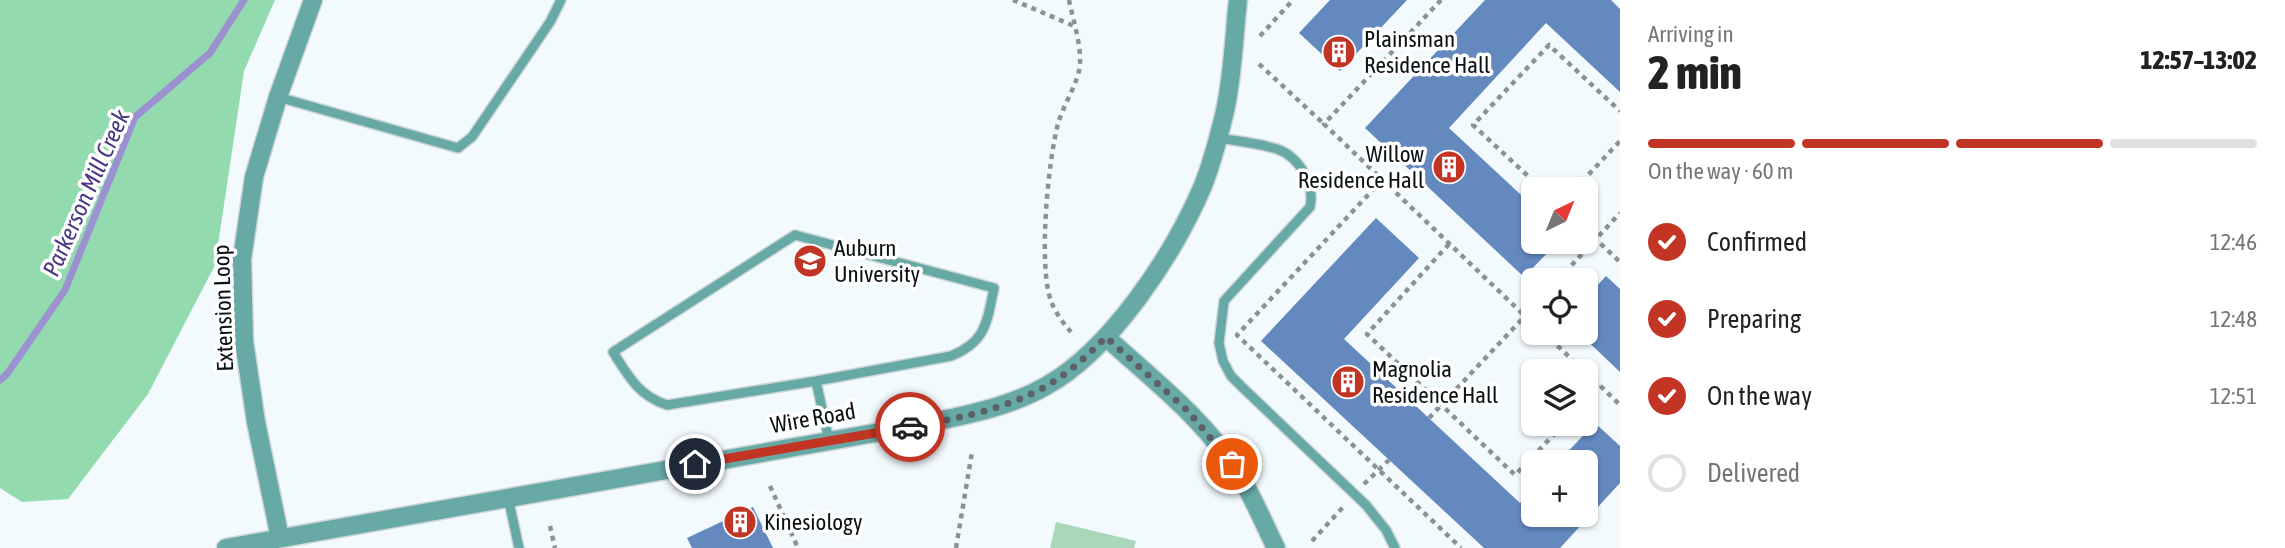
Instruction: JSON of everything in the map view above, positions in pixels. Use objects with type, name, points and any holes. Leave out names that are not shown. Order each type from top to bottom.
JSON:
[{"type":"street","name":"Extension Loop","points":[[281,538],[256,422],[244,341],[242,258],[254,177],[278,97],[313,0]]},
{"type":"street","name":"Wire Road","points":[[226,548],[914,426],[1008,404],[1047,386],[1076,366],[1106,337],[1166,257],[1203,187],[1225,110],[1238,0]]},
{"type":"street","points":[[1106,337],[1188,411],[1223,452],[1240,476],[1276,548]]},
{"type":"lane","points":[[278,97],[458,148],[472,136],[550,22],[561,0]]},
{"type":"lane","points":[[1217,138],[1280,149],[1302,169],[1310,184],[1312,198],[1310,207],[1224,301],[1219,344],[1223,361],[1231,376],[1366,505],[1386,530],[1395,548]]},
{"type":"lane","points":[[795,236],[994,288],[987,322],[981,335],[973,345],[962,351],[951,356],[816,381],[667,405],[640,391],[613,352],[795,236]]},
{"type":"lane","points":[[816,381],[829,440]]},
{"type":"lane","points":[[508,497],[519,548]]},
{"type":"path","points":[[1069,0],[1080,65],[1058,125],[1045,228],[1047,288],[1051,303],[1062,322],[1072,332]]},
{"type":"path","points":[[1260,36],[1293,0]]},
{"type":"path","points":[[1324,124],[1441,0]]},
{"type":"path","points":[[1017,1],[1075,26]]},
{"type":"path","points":[[1529,177],[1474,125],[1549,45],[1620,111]]},
{"type":"path","points":[[1259,64],[1521,312]]},
{"type":"path","points":[[1586,177],[1620,141]]},
{"type":"path","points":[[1382,180],[1237,335],[1461,548]]},
{"type":"path","points":[[1598,237],[1618,221],[1620,213]]},
{"type":"path","points":[[1598,241],[1620,262]]},
{"type":"path","points":[[1450,244],[1367,334],[1515,475],[1552,436]]},
{"type":"path","points":[[1569,268],[1582,254]]},
{"type":"path","points":[[1429,418],[1521,320]]},
{"type":"path","points":[[1557,345],[1571,359]]},
{"type":"path","points":[[1600,386],[1620,405]]},
{"type":"path","points":[[956,548],[972,452]]},
{"type":"path","points":[[1364,484],[1389,460]]},
{"type":"path","points":[[770,486],[798,548]]},
{"type":"path","points":[[1312,541],[1345,505]]},
{"type":"path","points":[[550,526],[555,548]]},
{"type":"green space","points":[[0,0],[275,0],[244,71],[215,265],[148,394],[68,499],[22,502],[0,488]]},
{"type":"green space","points":[[1056,522],[1136,541],[1134,548],[1050,548]]},
{"type":"building","name":"Plainsman Residence Hall","points":[[1330,0],[1407,0],[1340,71],[1299,33]]},
{"type":"building","name":"Willow Residence Hall","points":[[1485,0],[1611,0],[1620,9],[1620,92],[1546,23],[1449,128],[1521,195],[1521,254],[1546,254],[1533,268],[1521,268],[1521,274],[1365,128]]},
{"type":"building","name":"Magnolia Residence Hall","points":[[1376,218],[1419,258],[1344,339],[1521,502],[1521,527],[1579,527],[1560,548],[1484,548],[1261,341]]},
{"type":"building","points":[[1606,276],[1620,289],[1620,372],[1592,345],[1598,345],[1598,285]]},
{"type":"building","name":"Magnolia Residence Hall","points":[[1598,426],[1620,446],[1620,483],[1598,507],[1598,450],[1569,450],[1583,436],[1598,436]]},
{"type":"building","name":"Kinesiology","points":[[753,507],[773,548],[692,548],[687,538]]},
{"type":"waterway","name":"Parkerson Mill Creek","points":[[0,380],[7,374],[65,290],[135,117],[210,53],[244,0]]},
{"type":"way so far","points":[[910,427],[1008,404],[1047,386],[1076,366],[1106,337],[1188,411],[1232,464]]},
{"type":"place","name":"Plainsman Residence Hall","points":[[1339,52]]},
{"type":"place","name":"Willow Residence Hall","points":[[1449,167]]},
{"type":"place","name":"Auburn University","points":[[810,261]]},
{"type":"place","name":"Magnolia Residence Hall","points":[[1348,382]]},
{"type":"place","name":"Kinesiology","points":[[740,522]]},
{"type":"route","points":[[695,464],[910,427]]}]
